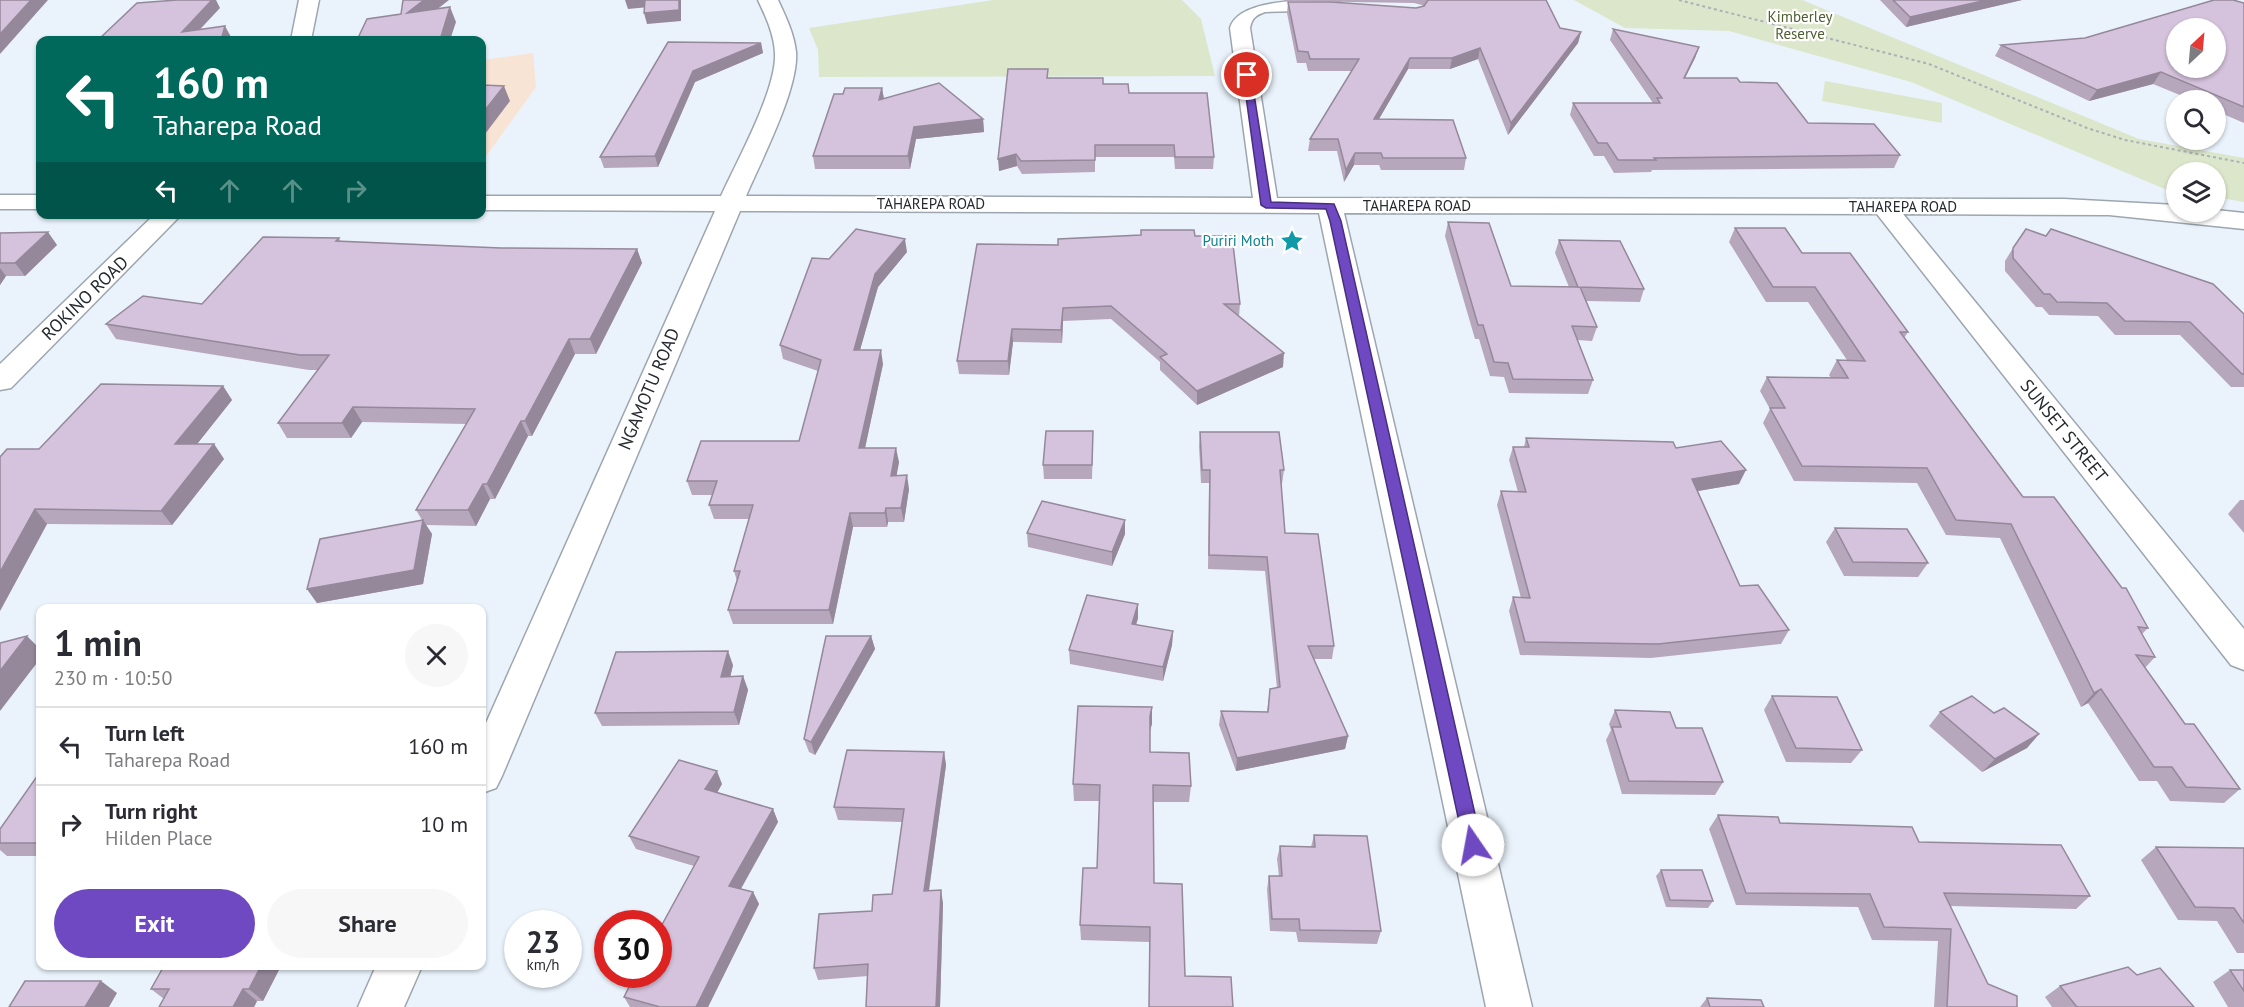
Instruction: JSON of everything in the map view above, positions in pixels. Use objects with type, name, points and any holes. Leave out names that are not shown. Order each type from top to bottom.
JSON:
[{"type":"street","points":[[302,36],[309,0]]},
{"type":"street","name":"NGAMOTU ROAD","points":[[486,767],[787,72],[788,52],[784,36],[768,0]]},
{"type":"street","points":[[1266,205],[1240,28],[1242,18],[1250,11],[1263,7],[1347,6]]},
{"type":"street","points":[[0,202],[36,202]]},
{"type":"street","name":"TAHAREPA ROAD","points":[[486,203],[2098,206],[2146,208],[2244,221]]},
{"type":"street","points":[[1330,206],[1509,1007]]},
{"type":"street","name":"SUNSET STREET","points":[[1884,207],[2244,655]]},
{"type":"street","name":"ROKINO ROAD","points":[[0,381],[165,219]]},
{"type":"street","points":[[381,1007],[397,970]]},
{"type":"path","points":[[1679,0],[1960,74],[2086,128],[2126,141],[2244,163]]},
{"type":"shaded area","points":[[533,53],[536,87],[486,156],[486,59]]},
{"type":"green space","points":[[993,0],[1182,0],[1201,19],[1215,76],[819,77],[818,50],[809,28]]},
{"type":"green space","name":"Kimberley Reserve","points":[[1574,0],[1802,0],[2139,139],[2166,144],[2166,150],[2200,150],[2244,158],[2244,202],[2226,199],[2226,162],[2166,162],[2166,190],[1911,82],[1729,31],[1625,28]]},
{"type":"green space","points":[[1825,81],[1942,103],[1942,123],[1822,101]]},
{"type":"building","points":[[0,0],[31,0],[0,34]]},
{"type":"building","points":[[212,0],[182,32],[225,26],[222,36],[102,36],[137,3]]},
{"type":"building","points":[[403,0],[424,0],[407,13],[450,7],[441,36],[359,36],[367,19],[401,14]]},
{"type":"building","points":[[645,0],[679,0],[679,10],[644,13]]},
{"type":"building","points":[[1428,0],[1546,0],[1560,28],[1581,32],[1511,123],[1480,48],[1452,58],[1410,58],[1374,119],[1453,120],[1466,158],[1383,158],[1381,153],[1355,153],[1346,170],[1338,139],[1310,139],[1359,59],[1310,59],[1308,52],[1298,51],[1288,2],[1331,2],[1416,8],[1424,6]]},
{"type":"building","points":[[1893,0],[1987,0],[1910,17]]},
{"type":"building","points":[[2214,0],[2233,0],[2244,3],[2244,107],[2226,99],[2226,90],[2204,90],[2175,78],[2226,78],[2226,18],[2166,18],[2166,74],[2161,72],[2097,90],[2001,45],[2085,38]]},
{"type":"building","points":[[1613,29],[1699,47],[1684,78],[1737,78],[1740,82],[1777,83],[1808,123],[1874,124],[1900,155],[1618,160],[1607,143],[1598,143],[1573,103],[1660,103],[1657,98],[1662,98]]},
{"type":"building","points":[[668,42],[761,43],[693,71],[655,156],[600,157]]},
{"type":"building","points":[[1008,69],[1048,69],[1047,78],[1103,78],[1103,84],[1128,84],[1129,93],[1207,93],[1214,157],[1175,157],[1174,145],[1095,145],[1095,160],[1021,161],[1016,154],[998,159]]},
{"type":"building","points":[[939,83],[983,119],[914,127],[908,156],[813,156],[834,94],[843,94],[845,88],[882,88],[879,100]]},
{"type":"building","points":[[486,85],[504,86],[486,109]]},
{"type":"building","points":[[1448,222],[1489,223],[1511,286],[1580,287],[1597,327],[1572,326],[1593,380],[1513,379],[1508,363],[1494,362],[1483,325],[1478,325]]},
{"type":"building","points":[[1735,228],[1785,228],[1802,253],[1850,253],[1908,332],[1900,332],[2023,497],[2054,497],[2122,588],[2126,588],[2148,628],[2138,627],[2155,657],[2136,655],[2185,724],[2194,724],[2240,789],[2186,787],[2172,767],[2154,767],[2101,689],[2094,693],[2011,524],[1956,520],[1927,468],[1802,466],[1770,408],[1785,408],[1767,377],[1848,378],[1837,360],[1865,361],[1815,287],[1773,287]]},
{"type":"building","points":[[856,229],[905,239],[875,274],[854,350],[881,350],[859,448],[896,448],[891,476],[907,475],[901,508],[886,508],[885,513],[850,513],[829,610],[728,610],[740,571],[734,571],[753,505],[709,505],[717,481],[687,481],[701,441],[799,441],[821,360],[780,345],[812,258],[829,259]]},
{"type":"building","points":[[2026,229],[2046,236],[2051,229],[2213,284],[2244,314],[2244,374],[2190,322],[2125,321],[2107,303],[2057,302],[2050,294],[2044,294],[2013,258],[2013,248]]},
{"type":"building","points":[[1141,230],[1194,230],[1195,236],[1232,236],[1240,304],[1224,304],[1284,353],[1197,391],[1160,357],[1167,354],[1111,306],[1063,308],[1061,330],[1012,329],[1008,361],[957,361],[977,244],[1058,245],[1058,239],[1141,235]]},
{"type":"building","points":[[48,232],[15,263],[0,263],[0,233]]},
{"type":"building","points":[[263,237],[339,238],[336,241],[501,248],[637,249],[590,339],[569,339],[525,421],[521,421],[487,484],[483,484],[468,510],[416,510],[475,409],[353,407],[342,423],[278,423],[329,355],[300,355],[106,324],[143,296],[202,304]]},
{"type":"building","points":[[1559,240],[1620,241],[1644,289],[1578,287]]},
{"type":"building","points":[[101,384],[223,386],[175,444],[214,444],[161,511],[35,509],[0,572],[0,457],[7,449],[39,449]]},
{"type":"building","points":[[1046,431],[1093,431],[1092,465],[1043,465]]},
{"type":"building","points":[[1200,432],[1279,432],[1284,470],[1280,470],[1285,533],[1318,534],[1334,646],[1308,646],[1348,736],[1237,758],[1221,711],[1268,712],[1270,689],[1280,687],[1267,557],[1209,555],[1210,470],[1202,470]]},
{"type":"building","points":[[1526,438],[1673,442],[1676,448],[1721,441],[1746,470],[1692,479],[1740,586],[1758,585],[1789,630],[1658,644],[1525,642],[1513,597],[1530,598],[1501,491],[1526,492],[1513,447],[1529,447]]},
{"type":"building","points":[[1042,501],[1125,520],[1112,552],[1027,533]]},
{"type":"building","points":[[423,520],[414,570],[307,589],[320,539]]},
{"type":"building","points":[[1835,528],[1907,529],[1928,563],[1853,562]]},
{"type":"building","points":[[1087,595],[1138,604],[1132,624],[1173,631],[1163,667],[1069,650]]},
{"type":"building","points":[[27,636],[0,671],[0,643]]},
{"type":"building","points":[[826,636],[871,636],[811,742],[804,739]]},
{"type":"building","points":[[728,651],[721,677],[743,676],[734,712],[595,713],[616,652]]},
{"type":"building","points":[[1772,696],[1837,697],[1862,750],[1796,748]]},
{"type":"building","points":[[1972,696],[1994,713],[2004,708],[2039,734],[1995,759],[1940,712]]},
{"type":"building","points":[[1078,706],[1152,707],[1150,752],[1189,753],[1191,786],[1153,785],[1154,883],[1182,884],[1185,976],[1231,977],[1233,1007],[1149,1007],[1150,927],[1080,925],[1083,868],[1097,868],[1100,785],[1073,784]]},
{"type":"building","points":[[1615,710],[1670,712],[1676,728],[1702,728],[1723,782],[1629,781],[1612,727],[1621,727]]},
{"type":"building","points":[[847,750],[944,752],[924,891],[941,890],[936,1007],[866,1007],[868,964],[814,968],[819,914],[872,911],[873,895],[892,894],[904,809],[834,807]]},
{"type":"building","points":[[679,760],[717,771],[705,789],[773,809],[729,886],[753,892],[696,1007],[660,1007],[624,997],[628,988],[672,988],[672,910],[670,910],[699,857],[629,836]]},
{"type":"building","points":[[36,778],[36,843],[0,843],[0,829]]},
{"type":"building","points":[[1718,815],[1778,817],[1780,823],[1912,827],[1919,842],[2061,845],[2090,896],[1944,893],[1988,984],[2017,996],[2017,1007],[1947,1007],[1951,929],[1884,927],[1870,894],[1746,893]]},
{"type":"building","points":[[1314,835],[1367,836],[1381,931],[1300,930],[1299,919],[1272,919],[1269,876],[1282,876],[1280,846],[1315,847]]},
{"type":"building","points":[[2156,847],[2244,848],[2244,923],[2234,908],[2195,907]]},
{"type":"building","points":[[1661,870],[1702,870],[1713,901],[1670,900]]},
{"type":"building","points":[[2128,967],[2137,975],[2160,968],[2194,1007],[2077,1007],[2060,986]]},
{"type":"building","points":[[162,970],[259,970],[249,989],[243,989],[233,1007],[159,1007],[169,989],[151,989]]},
{"type":"building","points":[[2230,970],[2244,970],[2244,991]]},
{"type":"building","points":[[25,981],[101,981],[85,1007],[9,1007]]},
{"type":"building","points":[[1707,998],[1761,1000],[1764,1007],[1710,1007]]},
{"type":"place","name":"Puriri Moth","points":[[1292,241]]},
{"type":"route","points":[[1247,75],[1266,205],[1330,206],[1335,221],[1473,845]]}]
